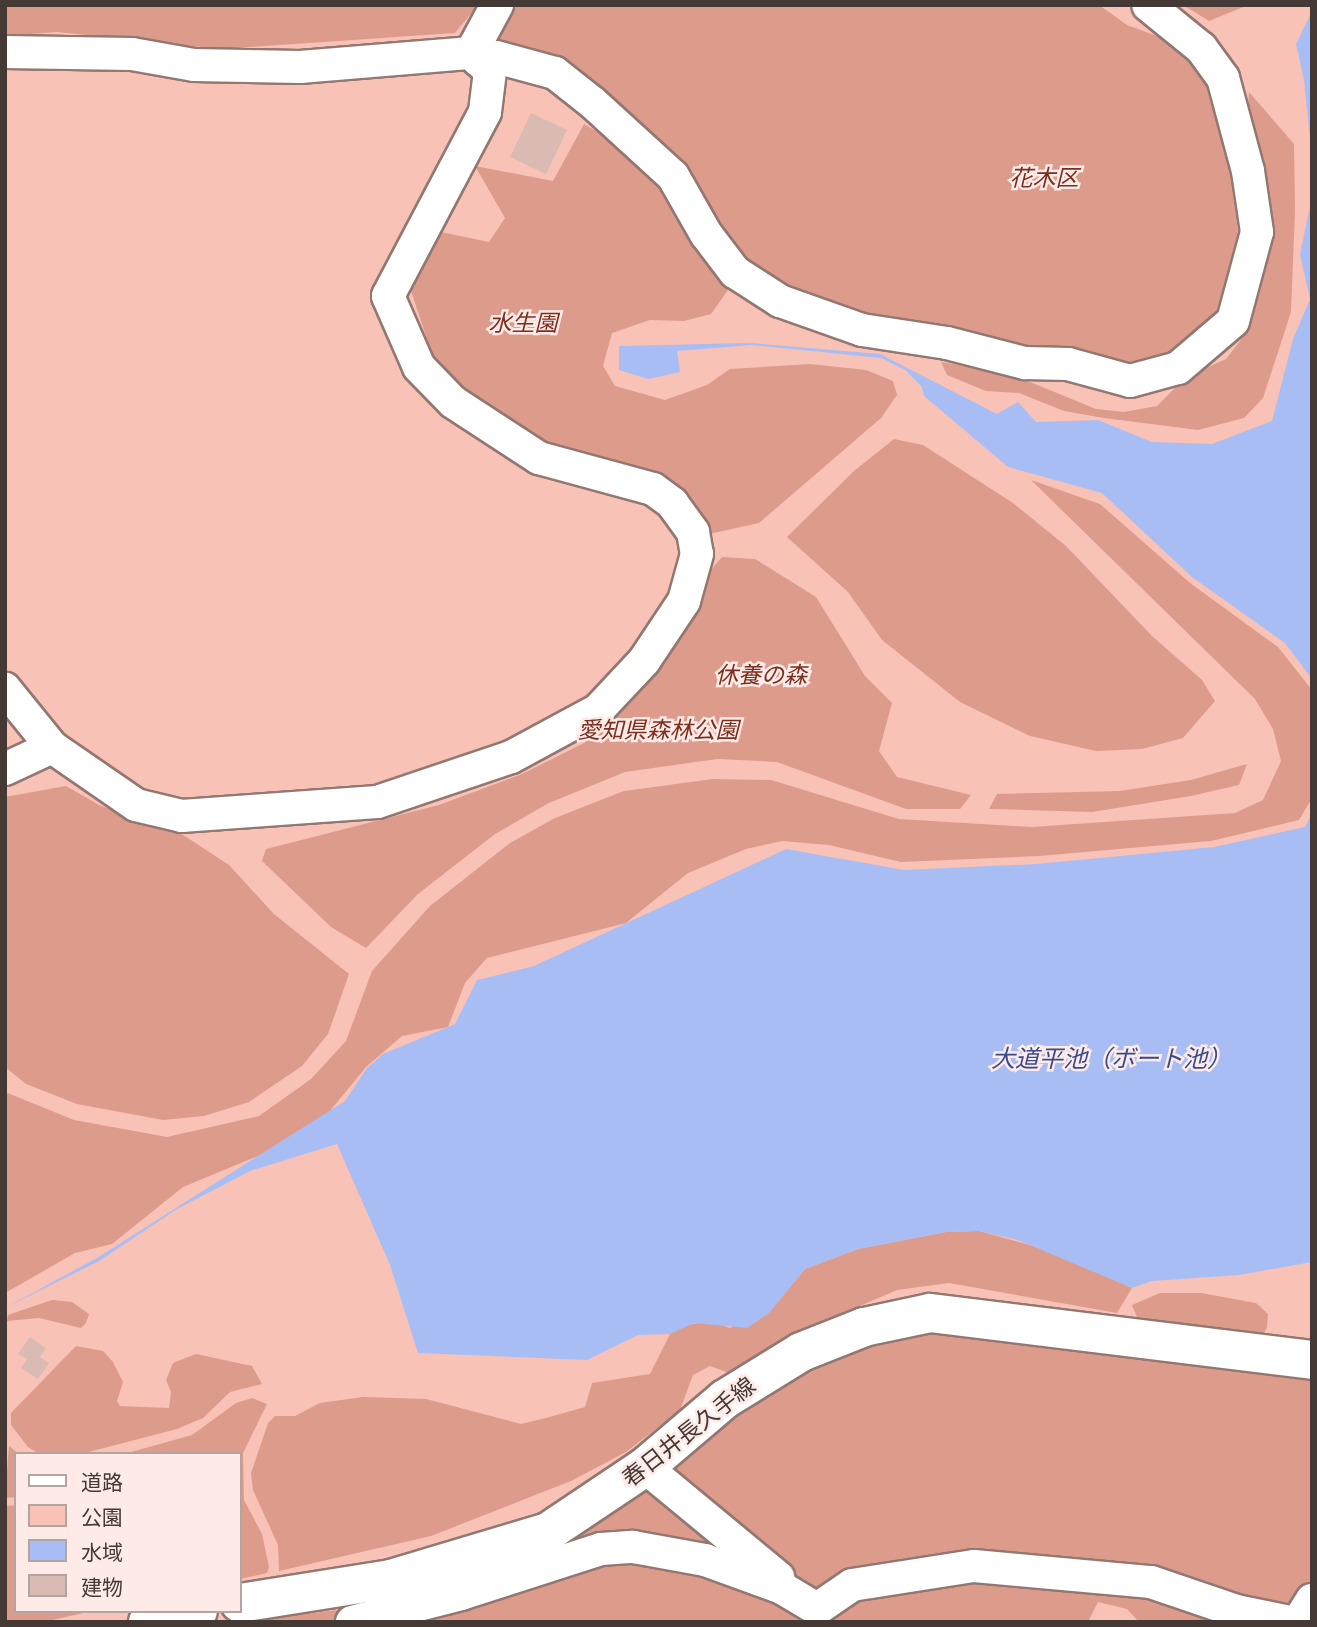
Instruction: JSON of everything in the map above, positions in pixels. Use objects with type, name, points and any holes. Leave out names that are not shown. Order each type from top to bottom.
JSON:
[{"type":"main road","name":"春日井長久手線","points":[[242,1603],[391,1579],[548,1532],[646,1466],[725,1399],[802,1352],[864,1327],[930,1313],[1312,1360]]},
{"type":"main road","points":[[148,1622],[189,1613]]},
{"type":"lane","points":[[475,56],[497,5]]},
{"type":"lane","points":[[5,52],[132,54],[194,65],[300,67],[475,56],[496,57],[555,73],[593,103],[673,176],[735,272],[780,301],[862,330],[947,343],[1025,363],[1068,364],[1130,382],[1178,368],[1233,321],[1256,232],[1248,171],[1223,78],[1201,48],[1148,5]]},
{"type":"lane","points":[[5,688],[52,747],[136,805],[182,816],[377,802],[511,757],[598,710],[644,661],[684,601],[697,554],[693,532],[672,503],[653,489],[539,458],[453,402],[419,367],[388,296],[485,112],[490,71],[475,56]]},
{"type":"lane","points":[[5,769],[52,747]]},
{"type":"lane","points":[[646,1466],[817,1609]]},
{"type":"lane","points":[[352,1622],[473,1590],[601,1549],[633,1547],[705,1560],[782,1588],[817,1609]]},
{"type":"lane","points":[[817,1609],[852,1585],[974,1566],[1152,1582],[1236,1611],[1290,1622]]},
{"type":"lane","points":[[1298,1622],[1312,1601]]},
{"type":"green space","name":"愛知県森林公園","points":[[5,5],[1312,5],[1312,1622],[5,1622]]},
{"type":"green space","points":[[5,5],[478,5],[455,33],[221,49],[57,32],[5,36]]},
{"type":"green space","name":"花木区","points":[[511,5],[1099,5],[1127,25],[1168,40],[1199,60],[1216,84],[1237,193],[1238,244],[1220,307],[1203,344],[1151,372],[862,324],[740,267],[677,173],[492,49]]},
{"type":"green space","points":[[1183,5],[1248,5],[1209,21]]},
{"type":"green space","points":[[1249,92],[1294,144],[1295,211],[1291,312],[1263,398],[1244,418],[1198,430],[1104,418],[1064,411],[1019,393],[986,391],[947,375],[941,362],[1008,373],[1096,409],[1124,412],[1157,406],[1186,377],[1226,359],[1247,332],[1260,292],[1268,228],[1247,121]]},
{"type":"green space","name":"水生園","points":[[584,124],[623,147],[663,183],[688,240],[719,269],[728,290],[711,314],[684,321],[650,320],[612,333],[603,366],[615,386],[665,400],[707,385],[730,369],[810,364],[866,370],[893,381],[897,395],[881,418],[759,523],[709,534],[678,496],[641,469],[548,444],[467,391],[434,360],[411,291],[441,232],[489,242],[505,218],[475,166],[553,181]]},
{"type":"green space","points":[[894,439],[923,445],[1013,503],[1066,546],[1152,636],[1202,680],[1215,701],[1183,738],[1142,749],[1096,751],[1030,736],[960,702],[882,640],[848,592],[787,537],[854,471]]},
{"type":"green space","points":[[1031,480],[1100,504],[1190,583],[1278,647],[1312,690],[1312,798],[1299,820],[1211,841],[1039,856],[901,862],[829,845],[782,841],[746,849],[688,873],[626,923],[487,958],[465,983],[448,1027],[402,1036],[366,1067],[325,1117],[292,1142],[183,1187],[112,1244],[75,1253],[5,1293],[5,1092],[74,1120],[167,1137],[259,1116],[311,1079],[346,1041],[372,971],[430,906],[510,843],[555,818],[624,791],[713,779],[771,780],[899,819],[1032,827],[1235,813],[1263,800],[1281,761],[1273,729],[1255,699]]},
{"type":"green space","name":"休養の森","points":[[722,557],[755,559],[816,597],[865,676],[892,703],[879,751],[897,777],[971,795],[960,809],[906,809],[777,762],[717,759],[625,772],[549,803],[495,834],[418,894],[366,948],[331,927],[262,861],[266,849],[439,805],[522,774],[584,743],[620,714],[682,637],[708,573]]},
{"type":"green space","points":[[1247,764],[1239,785],[1191,796],[1092,812],[989,809],[997,794],[1120,791],[1191,780]]},
{"type":"green space","points":[[66,786],[101,806],[177,831],[229,865],[274,914],[349,974],[328,1034],[302,1066],[249,1102],[204,1116],[163,1120],[77,1104],[26,1084],[5,1067],[5,797]]},
{"type":"green space","points":[[979,1231],[1052,1251],[1132,1288],[1117,1313],[949,1283],[897,1290],[783,1339],[729,1373],[710,1366],[693,1375],[680,1410],[626,1452],[571,1481],[431,1536],[279,1571],[278,1545],[253,1490],[251,1473],[268,1423],[275,1416],[295,1416],[320,1403],[363,1397],[426,1399],[521,1424],[546,1418],[585,1407],[592,1383],[650,1374],[670,1334],[681,1326],[710,1321],[730,1328],[779,1300],[805,1269],[858,1249],[946,1232]]},
{"type":"green space","points":[[1160,1293],[1201,1293],[1256,1303],[1268,1314],[1267,1327],[1263,1335],[1137,1317],[1132,1305]]},
{"type":"green space","points":[[52,1300],[72,1302],[89,1314],[86,1323],[81,1328],[39,1318],[7,1321],[8,1315]]},
{"type":"green space","points":[[927,1327],[1312,1381],[1312,1622],[1139,1622],[1127,1609],[1098,1602],[1088,1622],[245,1622],[361,1607],[564,1541],[815,1362]]},
{"type":"green space","points":[[76,1346],[103,1351],[113,1362],[123,1382],[117,1401],[120,1406],[169,1408],[171,1392],[166,1380],[173,1363],[196,1354],[252,1366],[262,1384],[230,1392],[203,1418],[177,1429],[89,1452],[37,1452],[28,1447],[11,1425],[11,1413]]},
{"type":"green space","points":[[252,1398],[267,1404],[243,1453],[244,1500],[262,1534],[269,1567],[267,1573],[242,1579],[242,1452],[131,1452],[192,1435],[236,1403]]},
{"type":"green space","points":[[9,1446],[16,1452],[14,1452],[14,1497],[5,1498]]},
{"type":"green space","points":[[14,1505],[14,1613],[83,1613],[44,1622],[5,1622],[5,1506]]},
{"type":"water","points":[[1312,11],[1312,160],[1304,80],[1296,44]]},
{"type":"water","points":[[1312,196],[1312,679],[1285,643],[1192,577],[1102,493],[1008,467],[924,396],[922,387],[905,370],[881,358],[752,345],[677,351],[680,372],[648,379],[619,370],[619,346],[749,343],[880,354],[997,414],[1018,402],[1036,422],[1098,420],[1152,442],[1212,444],[1272,421],[1293,339],[1310,299],[1300,255]]},
{"type":"water","name":"大道平池（ボート池）","points":[[1312,813],[1312,1262],[1239,1275],[1152,1281],[1132,1288],[1018,1240],[979,1231],[946,1232],[858,1249],[805,1269],[769,1313],[747,1328],[694,1323],[670,1334],[638,1335],[587,1360],[418,1353],[390,1265],[337,1144],[250,1171],[177,1209],[99,1261],[5,1308],[97,1258],[345,1101],[367,1068],[383,1054],[455,1024],[477,980],[534,966],[786,849],[904,870],[1037,864],[1214,847],[1305,827]]},
{"type":"building","points":[[531,113],[567,130],[546,174],[510,157]]},
{"type":"building","points":[[30,1337],[46,1348],[40,1357],[49,1363],[38,1379],[21,1368],[27,1359],[18,1354]]}]
